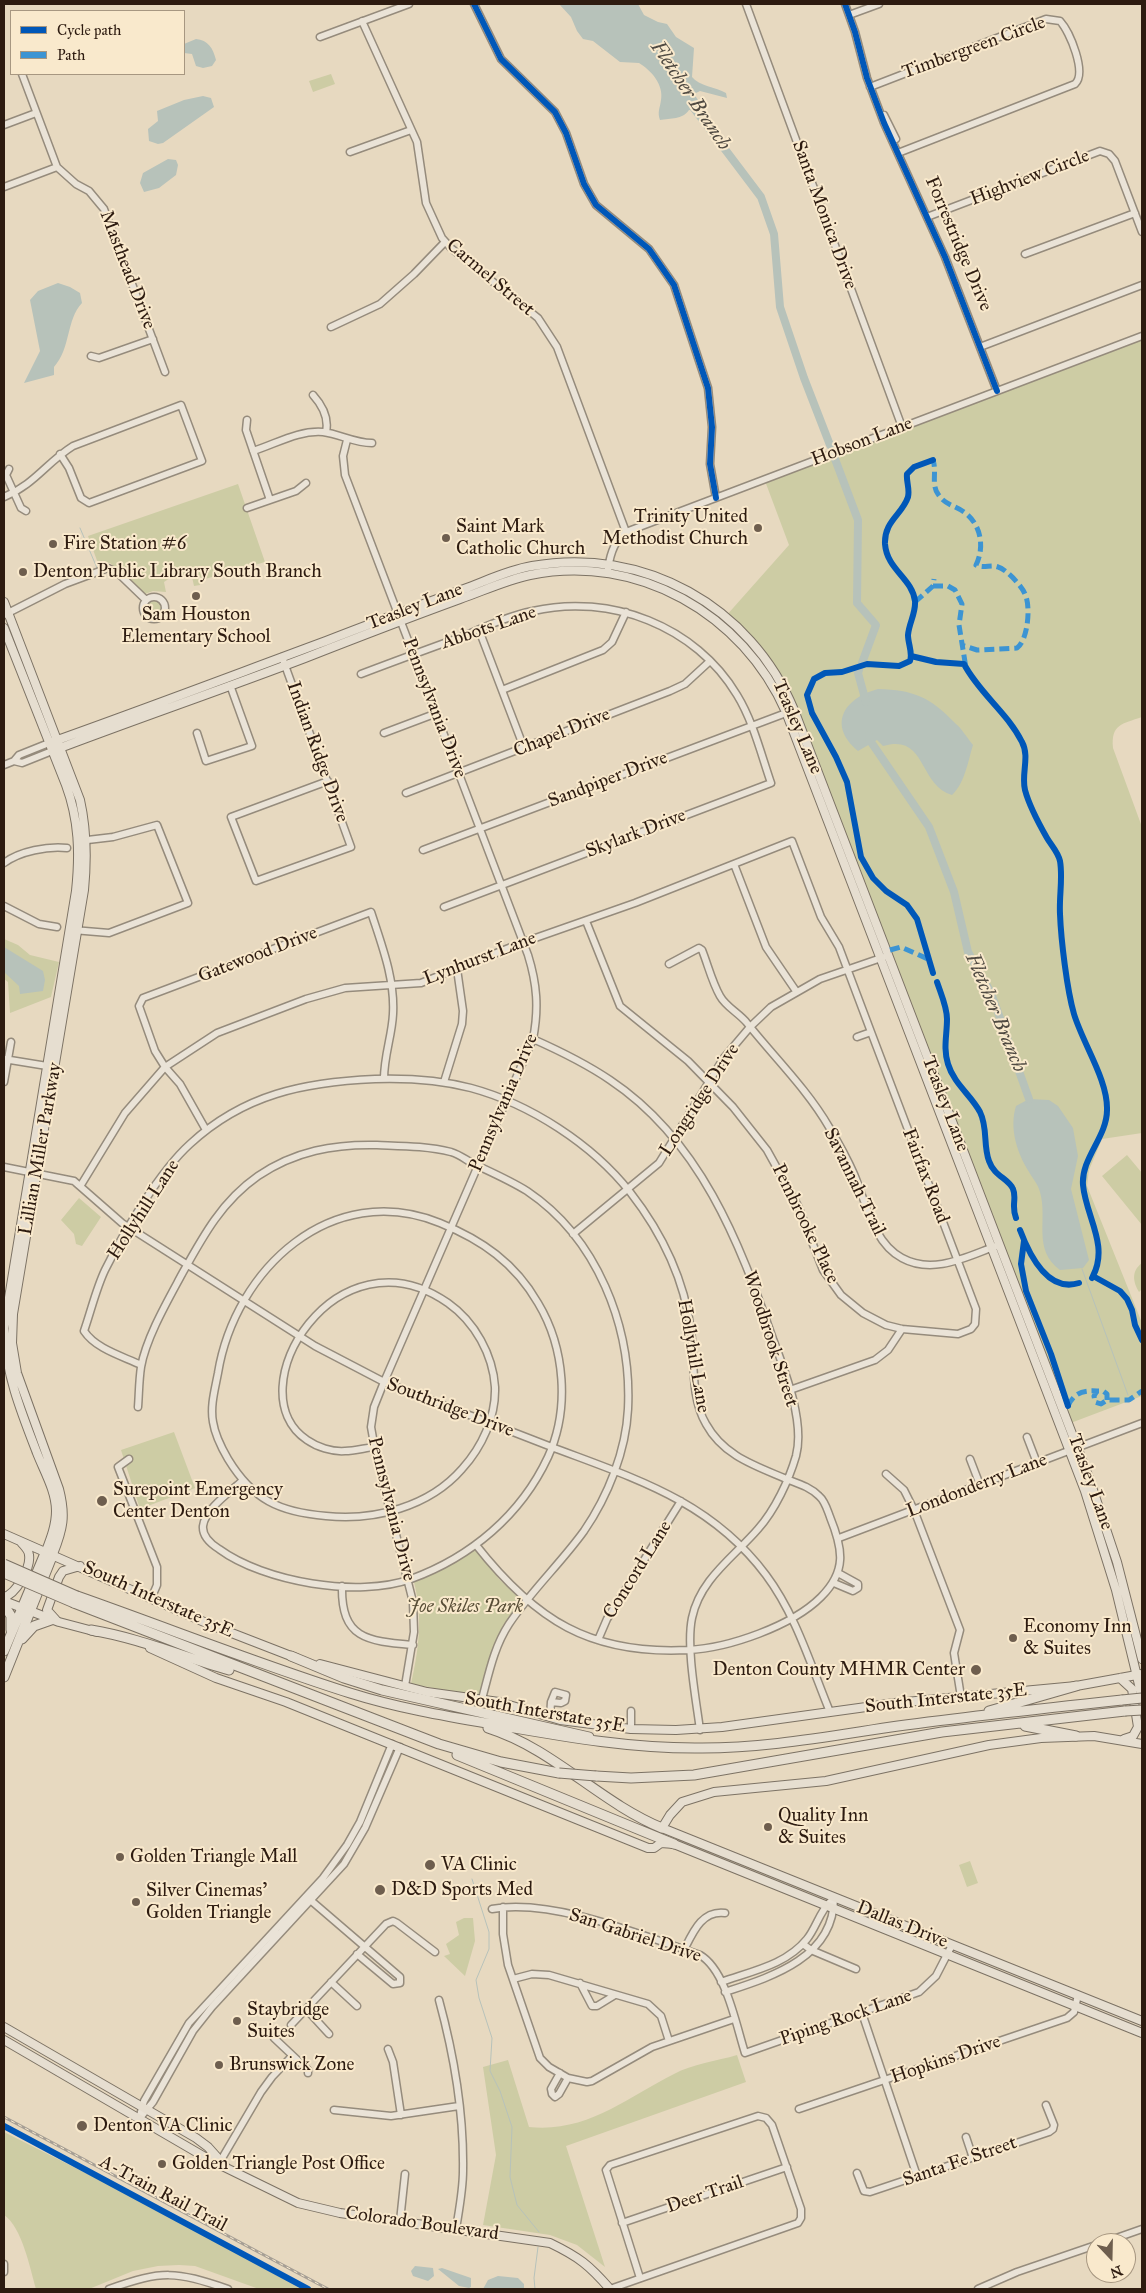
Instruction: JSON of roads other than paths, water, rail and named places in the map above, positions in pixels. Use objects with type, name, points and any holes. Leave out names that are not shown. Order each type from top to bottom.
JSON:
[{"type":"highway","points":[[4,1677],[16,1648],[26,1611],[49,1553]]},
{"type":"highway","points":[[4,1564],[75,1600],[351,1693],[429,1714],[606,1743],[697,1748],[760,1745],[975,1716],[1142,1697]]},
{"type":"highway","points":[[4,1573],[282,1684],[439,1744],[501,1762],[559,1773],[631,1778],[694,1775],[913,1737],[1142,1710]]},
{"type":"highway","points":[[4,1605],[12,1621],[10,1638]]},
{"type":"highway","points":[[4,1651],[26,1611]]},
{"type":"highway","points":[[16,1648],[34,1626],[55,1621]]},
{"type":"highway","points":[[91,1630],[132,1638],[192,1659],[282,1684]]},
{"type":"highway","points":[[291,1656],[344,1678],[382,1690],[579,1733],[606,1743]]},
{"type":"highway","points":[[975,1716],[1009,1704],[1048,1696],[1076,1686]]},
{"type":"highway","points":[[467,1721],[531,1746],[566,1768],[611,1802],[662,1828]]},
{"type":"highway","points":[[1016,1724],[1076,1736]]},
{"type":"highway","points":[[439,1744],[462,1757],[674,1844]]},
{"type":"main road","name":"Teasley Lane","points":[[136,716],[185,694],[284,661],[530,566],[573,562],[609,564],[661,578],[696,595],[721,612],[748,637],[779,680],[1074,1449],[1109,1548],[1142,1659]]},
{"type":"main road","name":"Teasley Lane","points":[[400,617],[532,575],[568,571],[608,573],[662,587],[710,615],[752,654],[790,711]]},
{"type":"main road","points":[[5,610],[55,746]]},
{"type":"main road","points":[[4,628],[55,746]]},
{"type":"main road","name":"Teasley Lane","points":[[55,746],[136,716],[230,686],[284,661]]},
{"type":"main road","points":[[185,694],[192,699]]},
{"type":"main road","name":"Lillian Miller Parkway","points":[[49,1553],[63,1528],[64,1516],[59,1489],[13,1391],[8,1368],[4,1328],[37,1173],[74,930],[83,841],[55,746]]},
{"type":"main road","name":"Lillian Miller Parkway","points":[[42,1455],[17,1372],[12,1343],[13,1314],[16,1270],[28,1171],[74,930]]},
{"type":"main road","points":[[8,1368],[17,1372]]},
{"type":"main road","name":"South Interstate 35E","points":[[4,1534],[152,1599],[291,1656],[452,1697],[499,1702],[550,1717],[631,1729],[700,1730],[830,1712],[1076,1686],[1140,1674]]},
{"type":"main road","points":[[4,1597],[17,1589],[28,1562],[28,1551],[20,1541]]},
{"type":"main road","name":"Teasley Lane","points":[[1109,1548],[1140,1674],[1142,1697]]},
{"type":"main road","points":[[55,1621],[47,1606],[63,1572],[80,1566]]},
{"type":"main road","points":[[4,1601],[55,1621],[140,1644],[234,1686],[286,1702],[648,1848],[654,1848],[663,1843],[674,1844]]},
{"type":"main road","points":[[1120,1678],[1132,1689],[1138,1728],[1133,1736],[1120,1740]]},
{"type":"main road","points":[[662,1828],[670,1815],[682,1802],[701,1794],[826,1781],[989,1745],[1041,1738],[1076,1736],[1142,1744]]},
{"type":"main road","name":"Dallas Drive","points":[[662,1828],[1140,2020]]},
{"type":"main road","name":"Dallas Drive","points":[[674,1844],[1142,2033]]},
{"type":"main road","points":[[683,1848],[691,1845],[712,1853],[731,1856]]},
{"type":"main road","points":[[1104,2018],[1110,2016],[1133,2024],[1140,2020]]},
{"type":"main road","name":"Colorado Boulevard","points":[[4,2027],[196,2138],[226,2168]]},
{"type":"main road","name":"Colorado Boulevard","points":[[4,2040],[258,2186],[298,2203],[340,2213],[550,2243],[578,2256],[590,2266],[610,2289]]},
{"type":"street","points":[[320,37],[409,4]]},
{"type":"street","points":[[474,4],[501,58],[554,112],[561,122],[584,184],[596,205],[649,249],[674,285],[708,388],[712,427],[710,464],[716,498]]},
{"type":"street","name":"Santa Monica Drive","points":[[746,4],[902,427]]},
{"type":"street","name":"Forrestridge Drive","points":[[845,4],[870,86],[884,123],[900,152],[929,216],[999,391]]},
{"type":"street","points":[[849,16],[878,4]]},
{"type":"street","name":"Timbergreen Circle","points":[[870,86],[1046,19],[1060,22],[1065,28],[1080,68],[1080,78],[1075,84],[900,152]]},
{"type":"street","name":"Carmel Street","points":[[362,21],[411,130],[420,156],[426,203],[434,225],[445,242],[538,318],[550,334],[557,347],[626,532]]},
{"type":"street","name":"Masthead Drive","points":[[22,75],[56,167],[76,184],[89,191],[104,209],[165,372]]},
{"type":"street","points":[[4,125],[36,113]]},
{"type":"street","points":[[350,152],[411,130]]},
{"type":"street","name":"Highview Circle","points":[[929,216],[1100,151],[1109,154],[1115,161],[1142,232]]},
{"type":"street","points":[[4,187],[56,167]]},
{"type":"street","points":[[1025,254],[1135,213]]},
{"type":"street","points":[[331,327],[380,304],[414,274],[445,242]]},
{"type":"street","points":[[982,346],[1142,285]]},
{"type":"street","name":"Hobson Lane","points":[[626,532],[1142,336]]},
{"type":"street","points":[[91,356],[99,358],[153,339]]},
{"type":"street","points":[[313,395],[323,410],[327,423],[326,432]]},
{"type":"street","points":[[4,498],[31,484],[60,454],[78,444],[181,405],[202,461],[89,503],[81,498],[70,468],[60,454]]},
{"type":"street","points":[[247,420],[246,430],[270,500]]},
{"type":"street","points":[[253,451],[300,434],[326,432],[347,440],[372,444]]},
{"type":"street","name":"Pennsylvania Drive","points":[[347,440],[343,456],[344,475],[524,942],[537,990],[538,1017],[533,1039],[384,1382],[372,1418],[374,1447],[408,1580],[414,1615],[413,1645],[405,1686]]},
{"type":"street","points":[[10,469],[6,475],[21,508],[26,511]]},
{"type":"street","points":[[247,508],[296,491],[306,483]]},
{"type":"street","points":[[608,573],[609,564],[618,540],[626,532]]},
{"type":"street","points":[[5,610],[108,568],[118,573],[146,600]]},
{"type":"street","name":"Abbots Lane","points":[[362,674],[523,614],[551,608],[582,606],[626,612],[670,630],[689,642],[710,661],[738,695],[751,726]]},
{"type":"street","points":[[502,690],[603,650],[612,642],[626,612]]},
{"type":"street","points":[[479,630],[524,748]]},
{"type":"street","name":"Indian Ridge Drive","points":[[284,661],[328,781],[351,846],[256,881],[231,817],[328,781]]},
{"type":"street","name":"Chapel Drive","points":[[406,793],[685,684],[710,661]]},
{"type":"street","points":[[197,733],[206,761],[252,746],[230,686]]},
{"type":"street","name":"Sandpiper Drive","points":[[423,850],[790,711]]},
{"type":"street","points":[[384,733],[437,713]]},
{"type":"street","name":"Skylark Drive","points":[[444,907],[771,783],[751,726]]},
{"type":"street","points":[[4,765],[14,761],[22,763],[55,746]]},
{"type":"street","points":[[74,930],[109,932],[188,903],[157,825],[113,837],[83,841]]},
{"type":"street","name":"Lynhurst Lane","points":[[80,1185],[125,1112],[166,1067],[217,1033],[306,998],[345,988],[421,983],[792,841]]},
{"type":"street","name":"Fairfax Road","points":[[792,841],[821,917],[839,947],[958,1260],[976,1310],[976,1320]]},
{"type":"street","points":[[4,863],[29,853],[56,847],[67,848]]},
{"type":"street","points":[[734,864],[766,946],[796,991]]},
{"type":"street","points":[[4,906],[40,924],[57,927]]},
{"type":"street","name":"Gatewood Drive","points":[[166,1067],[155,1051],[139,1006],[143,998],[371,912],[394,985]]},
{"type":"street","name":"Pembrooke Place","points":[[586,921],[620,1006],[662,1038],[709,1082],[750,1127],[778,1166],[798,1206],[817,1258],[830,1281],[841,1295],[863,1313],[902,1329],[958,1334],[971,1329],[976,1320]]},
{"type":"street","name":"Savannah Trail","points":[[669,964],[699,948],[702,950],[721,997],[750,1027],[802,1089],[829,1126],[853,1172],[878,1234],[887,1247],[901,1258],[919,1265],[937,1265],[958,1260],[995,1246]]},
{"type":"street","name":"Longridge Drive","points":[[573,1234],[659,1163],[723,1059],[750,1027],[771,1007],[796,991],[846,969],[884,957]]},
{"type":"street","points":[[444,1082],[462,1024],[462,1004],[457,969]]},
{"type":"street","points":[[384,1079],[384,1058],[393,1016],[394,985]]},
{"type":"street","points":[[857,1037],[871,1032]]},
{"type":"street","name":"Woodbrook Street","points":[[533,1039],[566,1053],[611,1080],[646,1110],[674,1140],[711,1190],[732,1231],[755,1286],[790,1390],[798,1439],[796,1455],[787,1479],[771,1511],[758,1529],[713,1576],[696,1604],[691,1627],[691,1650],[700,1730]]},
{"type":"street","points":[[4,1082],[6,1060],[11,1042]]},
{"type":"street","points":[[6,1060],[47,1066]]},
{"type":"street","points":[[166,1067],[180,1084],[206,1130]]},
{"type":"street","name":"Hollyhill Lane","points":[[141,1365],[110,1351],[89,1338],[84,1331],[104,1272],[174,1160],[206,1130],[238,1109],[283,1090],[328,1081],[384,1079],[444,1082],[473,1088],[537,1115],[605,1164],[628,1190],[657,1230],[678,1274],[691,1326],[697,1401],[704,1422],[718,1441],[738,1458],[805,1486],[822,1498],[839,1538],[840,1561],[834,1583],[817,1601],[792,1618],[753,1636],[722,1645],[691,1650],[638,1649],[598,1640],[559,1624],[526,1602],[501,1578],[476,1545]]},
{"type":"street","points":[[138,1407],[141,1365],[162,1312],[187,1264],[211,1223],[233,1196],[268,1169],[298,1155],[339,1145],[417,1147],[453,1153],[534,1197],[573,1234],[600,1276],[612,1300],[625,1347],[629,1382],[628,1410],[624,1438],[604,1495],[584,1530],[509,1625],[494,1653],[482,1699]]},
{"type":"street","name":"Southridge Drive","points":[[4,1167],[66,1178],[80,1185],[107,1211],[130,1228],[242,1300],[357,1370],[489,1423],[649,1483],[681,1501],[724,1530],[767,1576],[792,1618],[830,1712]]},
{"type":"street","points":[[242,1481],[209,1513],[203,1528],[206,1538],[234,1560],[267,1573],[295,1581],[342,1586],[370,1586],[408,1580],[456,1558],[497,1528],[525,1497],[538,1478],[552,1447],[561,1411],[562,1379],[555,1344],[543,1310],[514,1269],[503,1258],[473,1238],[426,1218],[390,1212],[358,1214],[333,1220],[304,1234],[282,1252],[242,1300],[221,1350],[212,1407],[213,1425],[220,1446],[242,1481],[272,1503],[305,1514],[357,1517],[391,1511],[423,1499],[449,1482],[474,1454],[489,1423],[494,1406],[495,1387],[493,1371],[484,1347],[473,1327],[456,1309],[426,1289],[410,1284],[372,1283],[353,1288],[323,1307],[300,1336],[282,1384],[284,1407],[293,1426],[301,1436],[314,1444],[347,1452],[374,1447]]},
{"type":"street","points":[[790,1390],[874,1360],[888,1350],[902,1329]]},
{"type":"street","name":"Londonderry Lane","points":[[839,1538],[1142,1423]]},
{"type":"street","points":[[1027,1438],[1037,1463]]},
{"type":"street","points":[[129,1459],[118,1467],[157,1567],[157,1585],[152,1599]]},
{"type":"street","points":[[970,1459],[980,1485]]},
{"type":"street","points":[[886,1474],[904,1490],[914,1510],[960,1630],[954,1653],[961,1697]]},
{"type":"street","name":"Concord Lane","points":[[598,1640],[607,1619],[681,1501]]},
{"type":"street","points":[[834,1583],[853,1591],[858,1588],[855,1580],[838,1573]]},
{"type":"street","points":[[342,1586],[341,1608],[348,1624],[364,1637],[413,1645]]},
{"type":"street","points":[[550,1717],[551,1702]]},
{"type":"street","points":[[631,1711],[631,1729]]},
{"type":"street","points":[[144,2109],[200,2022],[323,1878],[347,1845],[360,1822],[392,1744]]},
{"type":"street","points":[[139,2119],[167,2059],[189,2023],[303,1901],[312,1900],[354,1850],[400,1747]]},
{"type":"street","points":[[347,1845],[354,1850]]},
{"type":"street","points":[[721,1982],[774,1964],[794,1952],[816,1927],[834,1898]]},
{"type":"street","points":[[312,1900],[364,1947],[400,1976],[400,1983],[393,1984],[357,1954]]},
{"type":"street","points":[[503,1907],[505,1952],[537,2053],[544,2063],[568,2078],[587,2082],[592,2081],[638,2054],[669,2041],[734,2019]]},
{"type":"street","name":"San Gabriel Drive","points":[[492,1909],[503,1907],[546,1908],[564,1912],[684,1950],[706,1959],[711,1963],[721,1982],[745,2053]]},
{"type":"street","points":[[725,1992],[785,1971],[811,1950],[825,1931],[830,1907]]},
{"type":"street","points":[[684,1950],[695,1928],[705,1917],[717,1912],[725,1913]]},
{"type":"street","points":[[291,2025],[386,1924],[393,1921],[434,1952]]},
{"type":"street","points":[[803,1944],[811,1950],[856,1969]]},
{"type":"street","name":"Piping Rock Lane","points":[[745,2053],[919,1992],[936,1976],[952,1945]]},
{"type":"street","points":[[237,1970],[242,1975]]},
{"type":"street","points":[[513,1979],[532,1974],[550,1975],[648,2004],[658,2012],[669,2041]]},
{"type":"street","points":[[332,1982],[357,2006]]},
{"type":"street","points":[[580,1983],[592,2006],[597,2006],[616,1995]]},
{"type":"street","points":[[1076,2007],[1078,1995]]},
{"type":"street","points":[[439,2000],[452,2051],[459,2106],[463,2174],[456,2229]]},
{"type":"street","name":"Hopkins Drive","points":[[799,2109],[1067,2018],[1076,2007]]},
{"type":"street","points":[[306,2010],[329,2034]]},
{"type":"street","points":[[862,2013],[917,2176]]},
{"type":"street","points":[[274,2038],[308,2070],[308,2073]]},
{"type":"street","points":[[388,2049],[393,2062],[401,2115]]},
{"type":"street","points":[[220,2160],[227,2152],[261,2092],[292,2056]]},
{"type":"street","points":[[167,2059],[174,2064]]},
{"type":"street","points":[[560,2073],[551,2089],[555,2097],[559,2094],[568,2078]]},
{"type":"street","name":"Santa Fe Street","points":[[857,2173],[862,2188],[867,2192],[973,2158],[1053,2129],[1054,2124],[1046,2105]]},
{"type":"street","points":[[334,2110],[378,2116],[401,2115],[459,2106]]},
{"type":"street","points":[[610,2289],[794,2226],[801,2218],[801,2209],[772,2124],[766,2118],[758,2116],[610,2165],[606,2170],[640,2278]]},
{"type":"street","points":[[966,2137],[973,2158]]},
{"type":"street","name":"Deer Trail","points":[[622,2223],[787,2167]]},
{"type":"street","points":[[400,2221],[405,2174]]},
{"type":"street","points":[[978,2289],[1017,2272],[1086,2248]]},
{"type":"street","points":[[4,2264],[4,2272]]},
{"type":"street","points":[[110,2289],[145,2277],[169,2274],[193,2278],[228,2289]]},
{"type":"water","points":[[559,4],[638,4],[644,15],[667,24],[676,37],[694,48],[692,77],[699,82],[726,93],[727,98],[700,91],[694,94],[701,111],[689,110],[683,116],[660,120],[661,89],[656,78],[639,63],[620,62],[593,41],[583,39],[571,17]]},
{"type":"water","points":[[196,39],[207,43],[212,48],[216,60],[212,66],[203,68],[196,66],[192,54],[185,53],[185,44]]},
{"type":"water","points":[[203,96],[211,98],[214,107],[163,143],[158,144],[149,141],[148,129],[158,121],[157,111],[184,100]]},
{"type":"water","points":[[168,159],[176,160],[178,165],[176,175],[159,188],[144,192],[140,183],[143,173]]},
{"type":"water","points":[[58,283],[80,293],[82,303],[73,318],[63,351],[54,367],[54,375],[24,383],[40,351],[30,300],[38,291]]},
{"type":"water","points":[[878,689],[912,693],[929,701],[958,726],[973,745],[963,778],[952,795],[941,789],[933,781],[915,753],[908,747],[897,744],[883,746],[877,740],[858,751],[849,741],[843,732],[842,722],[844,714],[856,699]]},
{"type":"water","points":[[4,947],[43,971],[45,980],[43,991],[20,994],[19,986],[4,972]]},
{"type":"water","points":[[1029,1099],[1049,1100],[1058,1106],[1073,1128],[1078,1156],[1071,1189],[1089,1260],[1083,1268],[1060,1270],[1051,1262],[1046,1253],[1042,1234],[1043,1213],[1040,1192],[1021,1157],[1015,1140],[1013,1123],[1016,1106]]},
{"type":"water","points":[[415,2266],[433,2268],[434,2276],[428,2281],[413,2276],[411,2271]]},
{"type":"water","points":[[442,2268],[471,2278],[471,2287],[459,2286],[438,2269]]},
{"type":"water","points":[[498,2276],[518,2278],[524,2284],[524,2289],[483,2289],[488,2280]]},
{"type":"waterway","name":"Fletcher Branch","points":[[690,103],[761,197],[774,234],[780,307],[804,378],[830,445]]},
{"type":"waterway","name":"Fletcher Branch","points":[[835,459],[858,520],[857,603],[876,625],[862,663]]},
{"type":"waterway","points":[[80,528],[97,568]]},
{"type":"waterway","name":"Fletcher Branch","points":[[859,670],[858,673],[866,702]]},
{"type":"waterway","name":"Fletcher Branch","points":[[869,735],[869,739],[929,827],[954,892],[968,952],[991,993],[1029,1099]]},
{"type":"waterway","name":"Fletcher Branch","points":[[1082,1269],[1128,1395]]},
{"type":"waterway","points":[[472,1879],[489,1932],[489,1949],[476,1980],[479,1998],[492,2038],[490,2071],[500,2091],[512,2127],[510,2177],[517,2205],[539,2232]]},
{"type":"waterway","points":[[535,2289],[534,2278],[538,2247]]},
{"type":"railway","points":[[4,2117],[328,2289]]},
{"type":"place","name":"Trinity United Methodist Church","points":[[758,528]]},
{"type":"place","name":"Saint Mark Catholic Church","points":[[446,538]]},
{"type":"place","name":"Fire Station #6","points":[[53,544]]},
{"type":"place","name":"Denton Public Library South Branch","points":[[23,572]]},
{"type":"place","name":"Sam Houston Elementary School","points":[[196,596]]},
{"type":"place","name":"Surepoint Emergency Center Denton","points":[[102,1501]]},
{"type":"place","name":"Economy Inn & Suites","points":[[1013,1638]]},
{"type":"place","name":"Denton County MHMR Center","points":[[976,1670]]},
{"type":"place","name":"Quality Inn & Suites","points":[[768,1827]]},
{"type":"place","name":"Golden Triangle Mall","points":[[120,1857]]},
{"type":"place","name":"VA Clinic","points":[[430,1865]]},
{"type":"place","name":"D&D Sports Med","points":[[380,1890]]},
{"type":"place","name":"Silver Cinemas' Golden Triangle","points":[[136,1902]]},
{"type":"place","name":"Staybridge Suites","points":[[237,2021]]},
{"type":"place","name":"Brunswick Zone","points":[[219,2065]]},
{"type":"place","name":"Denton VA Clinic","points":[[82,2126]]},
{"type":"place","name":"Golden Triangle Post Office","points":[[162,2164]]},
{"type":"park label","name":"Joe Skiles Park","points":[[465,1607]]}]
